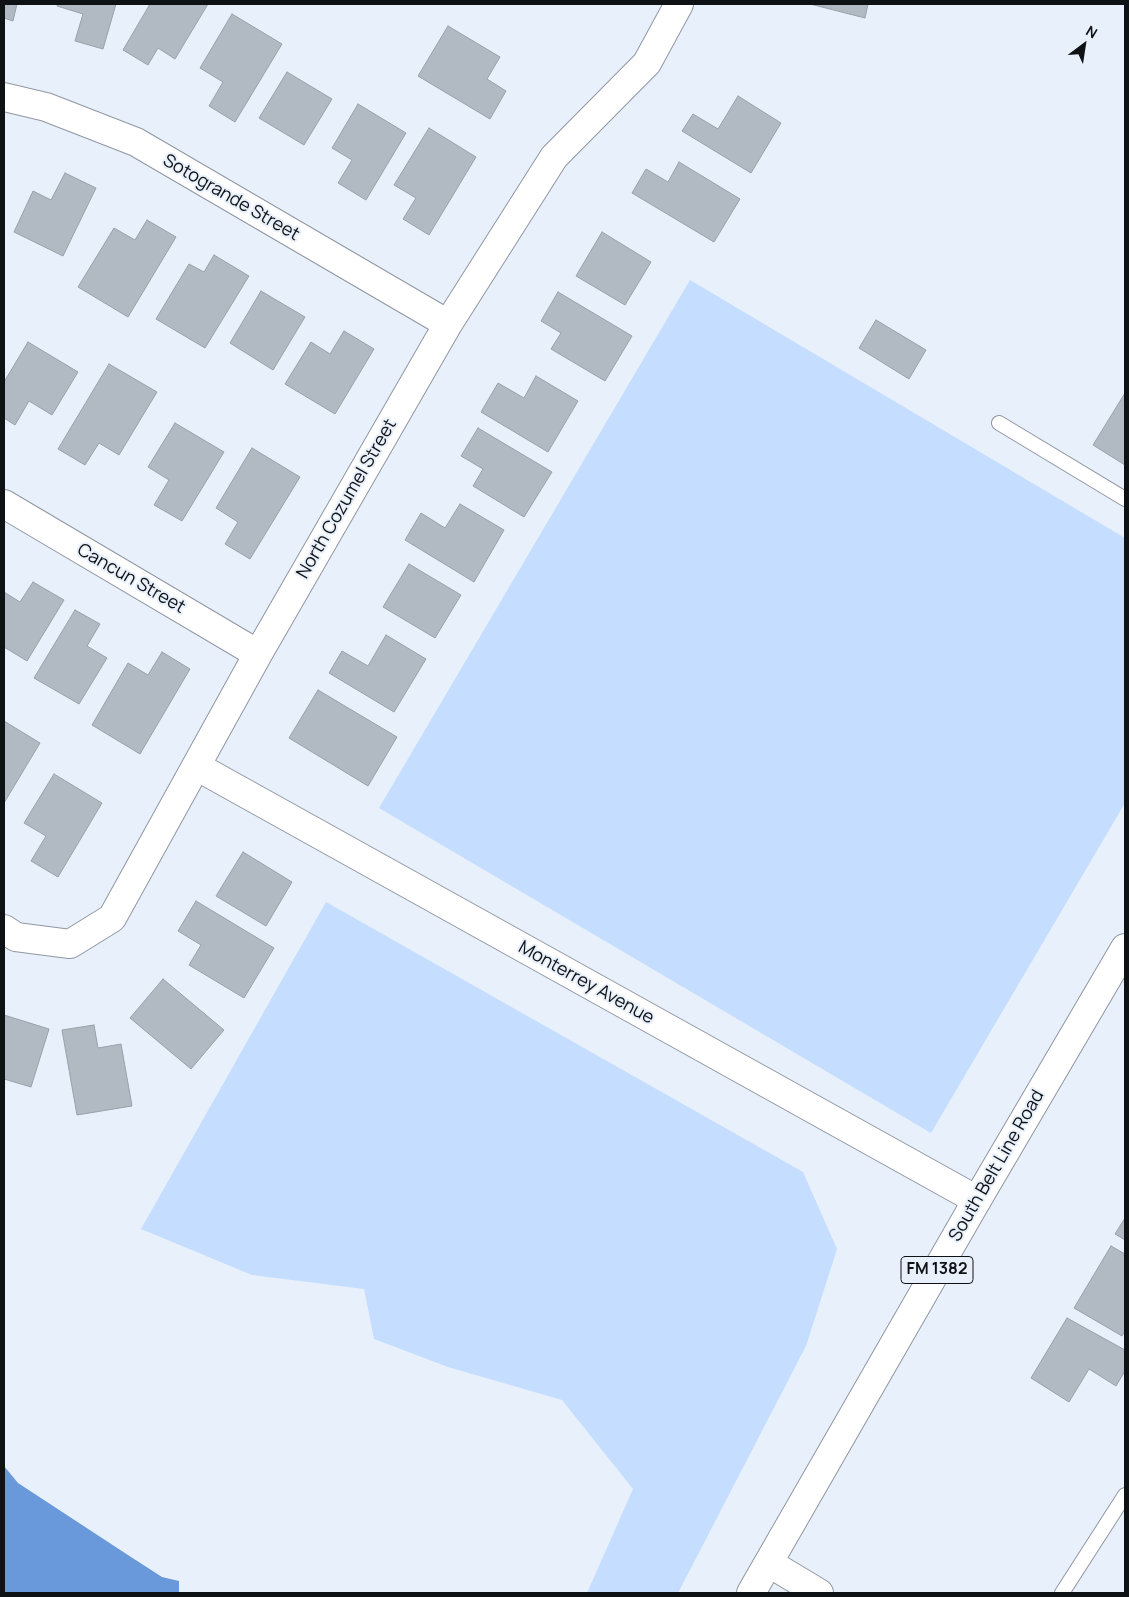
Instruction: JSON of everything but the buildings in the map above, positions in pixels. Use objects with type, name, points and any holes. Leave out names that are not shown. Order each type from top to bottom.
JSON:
[{"type":"street","name":"North Cozumel Street","points":[[4,929],[16,937],[70,944],[112,918],[258,654],[448,324],[554,157],[647,63],[679,4]]},
{"type":"street","name":"Sotogrande Street","points":[[4,97],[46,107],[136,142],[448,324]]},
{"type":"street","name":"Cancun Street","points":[[4,504],[258,654]]},
{"type":"street","name":"Monterrey Avenue","points":[[196,766],[977,1200]]},
{"type":"street","name":"South Belt Line Road","points":[[752,1593],[977,1200],[1125,948]]},
{"type":"street","points":[[769,1563],[819,1593]]},
{"type":"lane","points":[[999,423],[1125,499]]},
{"type":"lane","points":[[1062,1593],[1125,1495]]},
{"type":"shaded area","points":[[690,280],[1125,538],[1125,803],[931,1133],[379,808]]},
{"type":"shaded area","points":[[326,902],[803,1172],[837,1249],[806,1346],[678,1593],[587,1593],[633,1489],[562,1400],[448,1367],[374,1339],[364,1289],[252,1275],[141,1229]]},
{"type":"water","points":[[4,1466],[18,1483],[162,1577],[179,1581],[179,1593],[4,1593]]}]
